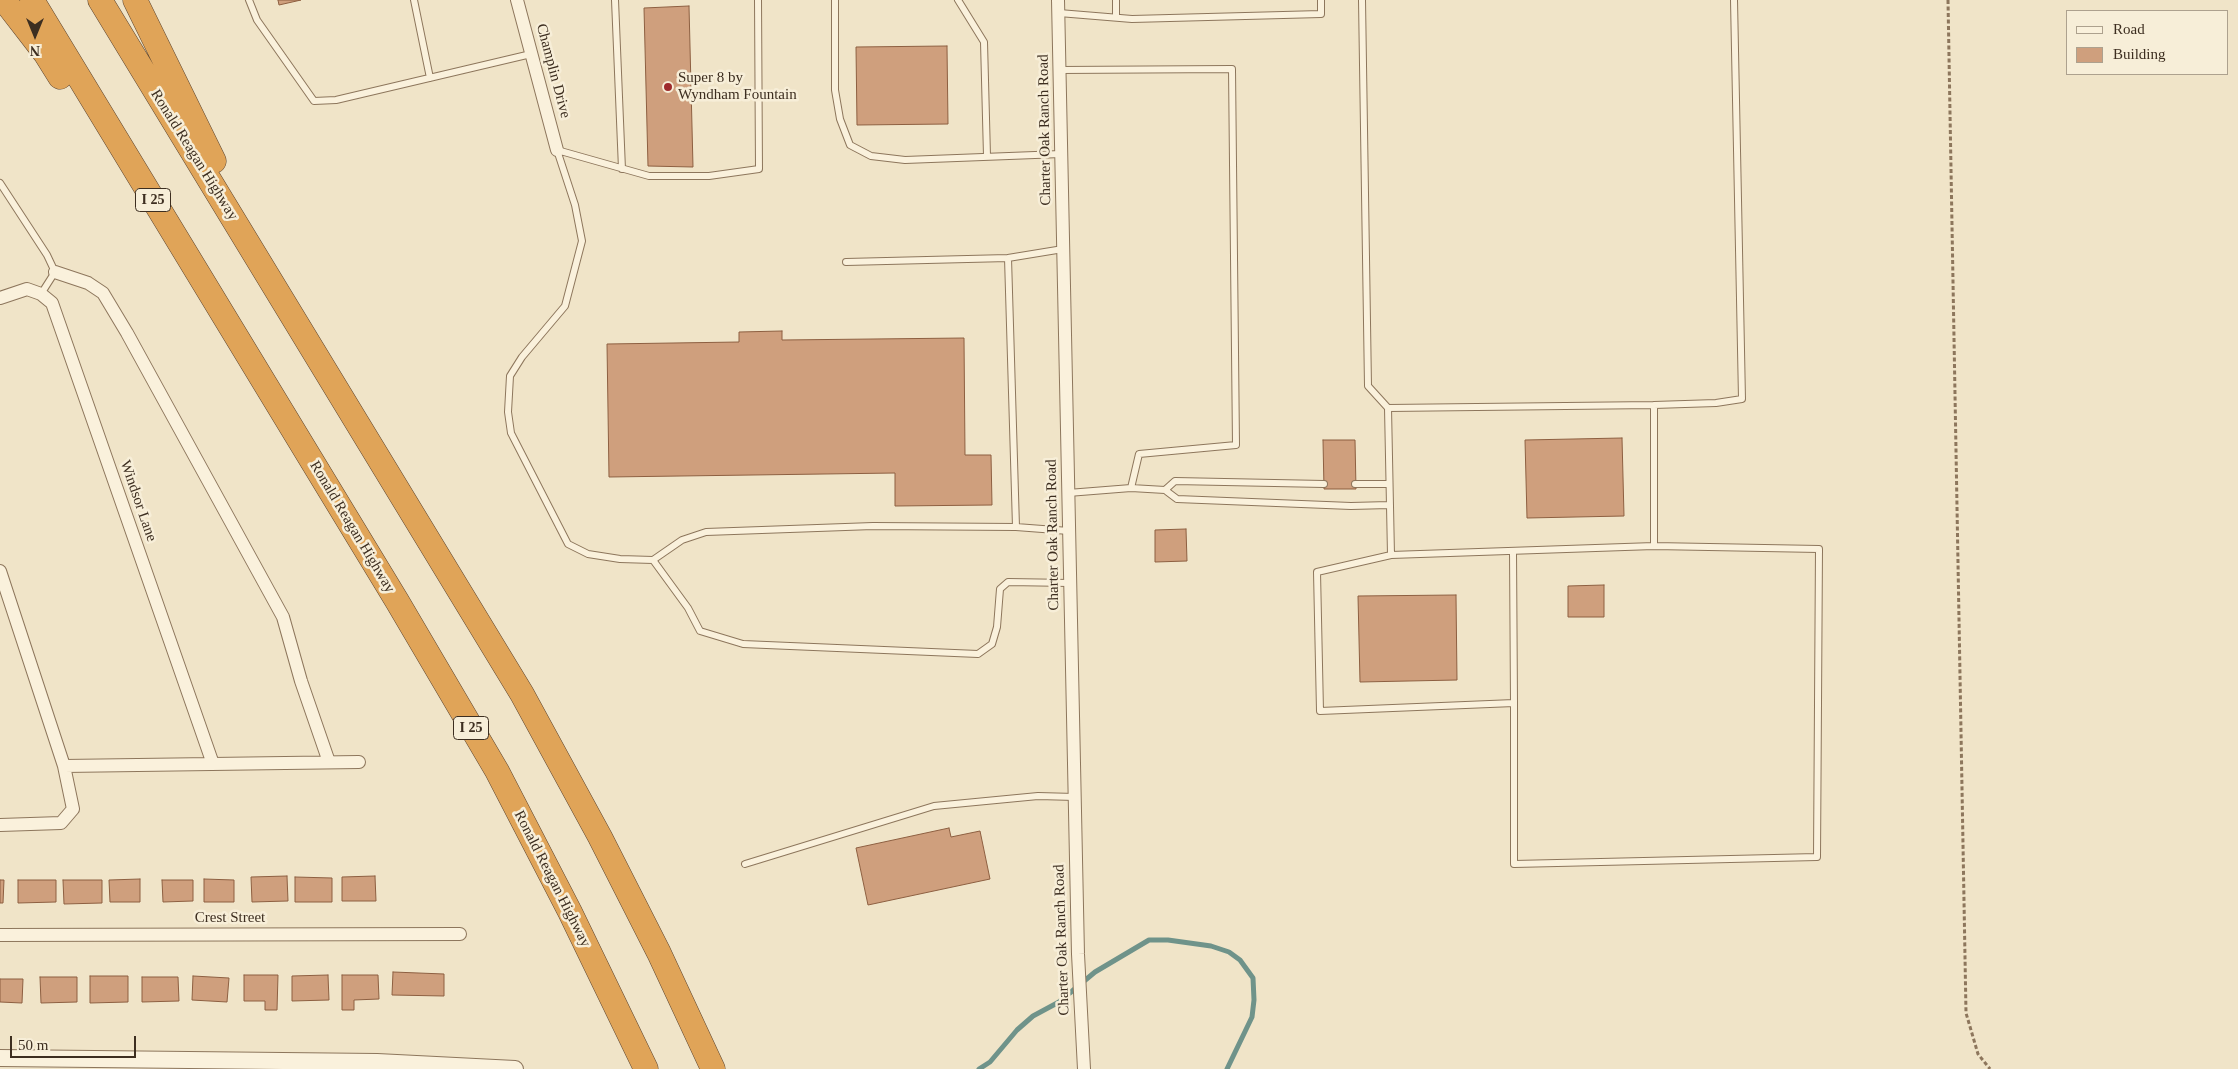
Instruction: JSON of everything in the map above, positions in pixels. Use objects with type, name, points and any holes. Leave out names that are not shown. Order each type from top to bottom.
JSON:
[{"type":"highway","points":[[4,0],[45,53],[107,149],[275,399]]},
{"type":"highway","name":"Ronald Reagan Highway","points":[[32,0],[275,399],[496,772],[574,921],[646,1069]]},
{"type":"highway","name":"Ronald Reagan Highway","points":[[100,0],[522,694],[659,954],[713,1069]]},
{"type":"highway","points":[[135,0],[213,159],[250,246]]},
{"type":"street","name":"Champlin Drive","points":[[517,0],[557,150]]},
{"type":"street","name":"Charter Oak Ranch Road","points":[[1058,6],[1078,954],[1084,1069]]},
{"type":"street","points":[[55,272],[88,283],[103,293],[180,428],[208,483],[283,617],[301,681],[329,762]]},
{"type":"street","points":[[0,298],[27,289],[41,294]]},
{"type":"street","name":"Windsor Lane","points":[[41,294],[52,303],[213,764]]},
{"type":"street","points":[[0,571],[64,766],[73,809],[61,823],[0,825]]},
{"type":"street","points":[[64,766],[359,762]]},
{"type":"street","name":"Crest Street","points":[[0,935],[460,934]]},
{"type":"street","points":[[0,1058],[83,1064],[377,1062],[515,1069]]},
{"type":"lane","points":[[248,0],[257,20],[314,100],[336,100],[531,54]]},
{"type":"lane","points":[[414,0],[430,78]]},
{"type":"lane","points":[[615,0],[622,169]]},
{"type":"lane","points":[[557,150],[649,176],[709,176],[759,169],[758,0]]},
{"type":"lane","points":[[835,0],[835,90],[840,119],[850,145],[871,156],[905,160],[1061,154]]},
{"type":"lane","points":[[958,0],[984,42],[987,156]]},
{"type":"lane","points":[[1116,0],[1116,16]]},
{"type":"lane","points":[[1058,6],[1132,18],[1322,14],[1321,0]]},
{"type":"lane","points":[[1362,0],[1368,386],[1388,408],[1391,555]]},
{"type":"lane","points":[[1388,408],[1654,405],[1716,403],[1742,399],[1734,0]]},
{"type":"lane","points":[[1060,70],[1232,69],[1236,445],[1139,454],[1131,488]]},
{"type":"lane","points":[[557,150],[575,205],[582,241],[565,306],[522,357],[510,376],[508,412],[512,433],[568,544],[588,554],[620,559],[653,560],[682,540],[706,532],[873,526],[1016,527],[1069,531]]},
{"type":"lane","points":[[0,183],[47,255],[55,272],[41,294]]},
{"type":"lane","points":[[846,262],[1008,258],[1063,249]]},
{"type":"lane","points":[[1008,258],[1016,527]]},
{"type":"lane","points":[[1654,405],[1654,546]]},
{"type":"lane","points":[[1165,490],[1175,481],[1324,484]]},
{"type":"lane","points":[[1355,484],[1389,484]]},
{"type":"lane","points":[[1068,493],[1131,488],[1165,490],[1177,499],[1351,506],[1389,504]]},
{"type":"lane","points":[[1513,551],[1514,703],[1514,864],[1818,857],[1819,549],[1654,546],[1391,555],[1317,572],[1320,711],[1514,703]]},
{"type":"lane","points":[[653,560],[688,608],[700,631],[743,644],[978,654],[992,644],[997,627],[1000,589],[1008,582],[1070,583]]},
{"type":"lane","points":[[745,864],[934,806],[1038,796],[1075,797]]},
{"type":"path","points":[[1948,0],[1966,1013],[1978,1054],[1990,1069]]},
{"type":"building","points":[[278,0],[301,0],[279,5]]},
{"type":"building","name":"Super 8 by Wyndham Fountain","points":[[689,6],[693,167],[648,166],[644,8]]},
{"type":"building","points":[[947,46],[948,124],[857,125],[856,47]]},
{"type":"building","points":[[782,331],[782,340],[964,338],[965,455],[991,455],[992,505],[895,506],[895,473],[609,477],[607,344],[739,342],[739,332]]},
{"type":"building","points":[[1622,438],[1624,516],[1527,518],[1525,440]]},
{"type":"building","points":[[1323,440],[1355,440],[1356,489],[1324,489]]},
{"type":"building","points":[[1186,529],[1187,561],[1155,562],[1155,530]]},
{"type":"building","points":[[1604,585],[1604,617],[1568,617],[1568,586]]},
{"type":"building","points":[[1456,595],[1457,680],[1360,682],[1358,596]]},
{"type":"building","points":[[949,828],[951,837],[980,831],[990,879],[868,905],[856,848]]},
{"type":"building","points":[[287,876],[288,901],[252,902],[251,877]]},
{"type":"building","points":[[375,876],[376,901],[342,901],[342,877]]},
{"type":"building","points":[[295,877],[332,878],[332,902],[295,902]]},
{"type":"building","points":[[140,879],[140,902],[110,902],[109,880]]},
{"type":"building","points":[[204,879],[234,880],[234,902],[204,902]]},
{"type":"building","points":[[0,880],[4,880],[3,903],[0,903]]},
{"type":"building","points":[[18,880],[56,880],[56,902],[18,903]]},
{"type":"building","points":[[63,880],[102,880],[102,903],[64,904]]},
{"type":"building","points":[[162,880],[193,880],[193,901],[163,902]]},
{"type":"building","points":[[393,972],[444,974],[444,996],[392,995]]},
{"type":"building","points":[[244,975],[278,975],[277,1010],[265,1010],[265,1001],[244,1001]]},
{"type":"building","points":[[328,975],[329,1000],[292,1001],[292,976]]},
{"type":"building","points":[[342,975],[378,975],[379,999],[354,1000],[354,1010],[342,1010]]},
{"type":"building","points":[[90,976],[128,976],[128,1002],[90,1003]]},
{"type":"building","points":[[193,976],[229,978],[227,1002],[192,1000]]},
{"type":"building","points":[[40,977],[77,977],[77,1002],[41,1003]]},
{"type":"building","points":[[142,977],[178,977],[179,1001],[142,1002]]},
{"type":"building","points":[[0,979],[23,979],[22,1003],[0,1002]]},
{"type":"waterway","points":[[979,1069],[990,1062],[1017,1030],[1033,1016],[1059,1002],[1095,972],[1149,940],[1168,940],[1211,946],[1229,952],[1240,960],[1253,978],[1254,1000],[1252,1017],[1227,1069]]},
{"type":"place","name":"Super 8 by Wyndham Fountain","points":[[668,87]]}]
